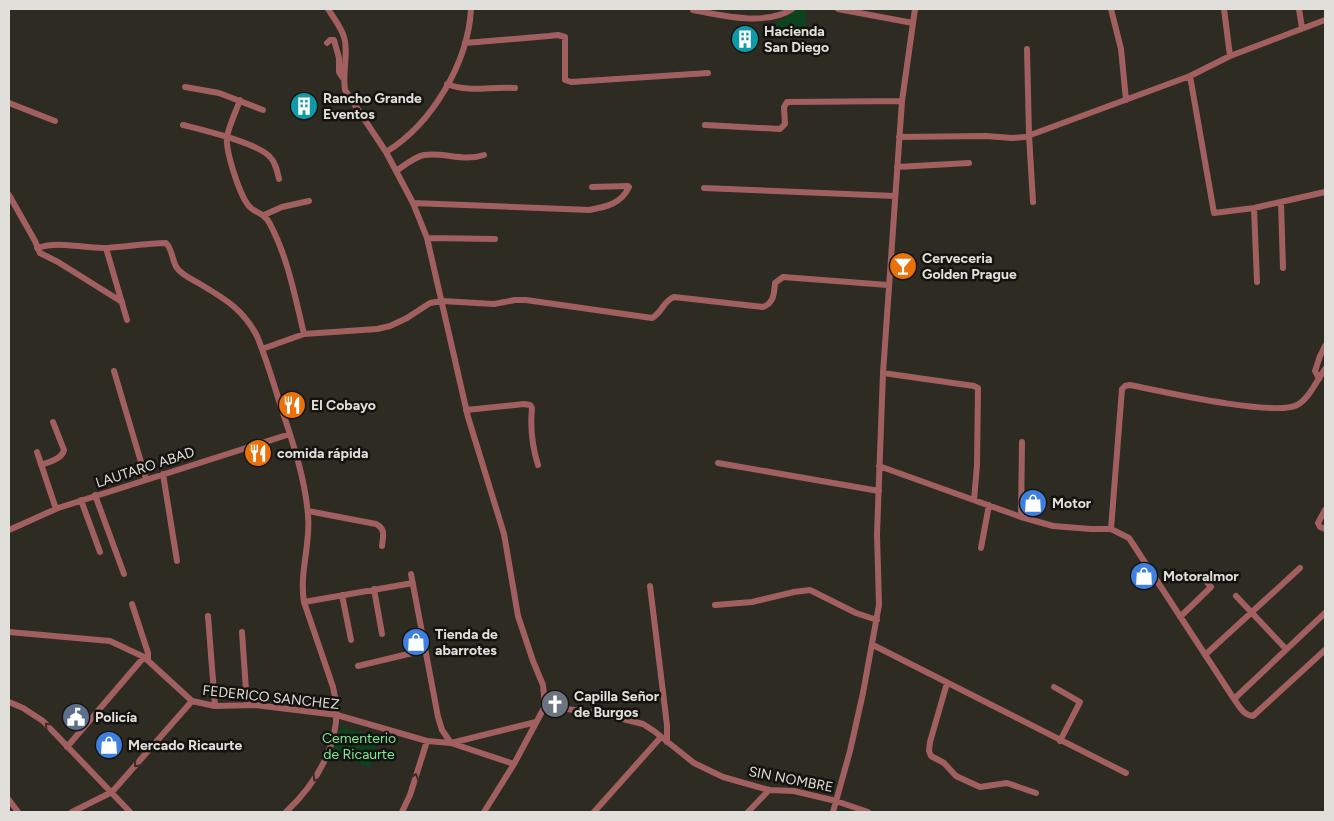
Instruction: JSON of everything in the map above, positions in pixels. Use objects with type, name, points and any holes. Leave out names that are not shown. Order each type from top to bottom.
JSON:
[{"type":"street","points":[[328,9],[344,36],[346,47],[343,79],[345,90],[386,152],[413,203],[428,238],[466,410],[504,534],[518,616],[543,685],[546,706],[514,764],[484,812]]},
{"type":"street","points":[[386,152],[403,140],[432,111],[456,68],[465,43],[471,9]]},
{"type":"street","points":[[693,10],[725,16],[756,18],[778,17],[792,9]]},
{"type":"street","points":[[838,9],[913,24]]},
{"type":"street","points":[[833,812],[864,693],[879,605],[878,491],[888,285],[902,101],[915,9]]},
{"type":"street","points":[[1111,9],[1121,48],[1126,100]]},
{"type":"street","points":[[1224,9],[1230,56]]},
{"type":"street","points":[[1299,9],[1302,28]]},
{"type":"street","points":[[899,137],[986,136],[1012,138],[1029,135],[1190,76],[1230,56],[1325,20]]},
{"type":"street","points":[[465,43],[549,36],[565,37],[565,80],[572,82],[708,73]]},
{"type":"street","points":[[326,43],[334,40],[339,58],[339,72],[343,79]]},
{"type":"street","points":[[1027,49],[1033,202]]},
{"type":"street","points":[[1190,76],[1212,211],[1216,213],[1254,208],[1325,192]]},
{"type":"street","points":[[447,84],[460,89],[515,88]]},
{"type":"street","points":[[185,86],[219,93],[263,110]]},
{"type":"street","points":[[240,100],[227,137],[231,160],[240,190],[251,208],[264,215],[270,224],[284,257],[304,334]]},
{"type":"street","points":[[705,124],[780,129],[785,124],[784,107],[786,102],[902,101]]},
{"type":"street","points":[[9,103],[55,121]]},
{"type":"street","points":[[183,124],[227,137],[268,154],[280,178]]},
{"type":"street","points":[[396,171],[424,155],[472,158],[484,155]]},
{"type":"street","points":[[897,167],[968,163]]},
{"type":"street","points":[[413,203],[589,210],[612,204],[621,199],[629,188],[628,186],[592,187]]},
{"type":"street","points":[[704,188],[895,196]]},
{"type":"street","points":[[9,195],[43,256],[58,262],[122,302]]},
{"type":"street","points":[[264,215],[282,207],[309,201]]},
{"type":"street","points":[[1281,203],[1283,268]]},
{"type":"street","points":[[1254,208],[1257,282]]},
{"type":"street","points":[[428,238],[495,239]]},
{"type":"street","points":[[37,248],[45,245],[62,244],[106,248],[166,243],[170,247],[177,268],[188,277],[232,304],[250,322],[262,349],[300,467],[308,511],[308,530],[302,574],[304,602],[336,699],[337,716],[326,761],[313,783],[289,811]]},
{"type":"street","points":[[106,248],[127,320]]},
{"type":"street","points":[[262,349],[304,334],[377,329],[400,321],[430,303],[442,301],[494,304],[526,300],[652,318],[658,315],[668,299],[674,297],[763,307],[769,305],[773,300],[775,283],[783,277],[888,285]]},
{"type":"street","points":[[1319,379],[1315,371],[1325,346]]},
{"type":"street","points":[[1111,528],[1122,390],[1125,386],[1130,385],[1256,408],[1289,407],[1297,405],[1305,398],[1325,370]]},
{"type":"street","points":[[114,371],[146,479]]},
{"type":"street","points":[[883,373],[947,381],[978,388],[974,500]]},
{"type":"street","points":[[466,410],[530,405],[532,408],[531,435],[538,465]]},
{"type":"street","points":[[41,465],[61,457],[63,454],[64,450],[53,422]]},
{"type":"street","name":"LAUTARO ABAD","points":[[9,530],[80,500],[290,434]]},
{"type":"street","points":[[1021,517],[1022,442]]},
{"type":"street","points":[[37,452],[56,509]]},
{"type":"street","points":[[718,463],[878,491]]},
{"type":"street","points":[[880,466],[1021,517],[1053,526],[1091,529],[1111,528],[1129,538],[1234,699],[1243,712],[1248,715],[1252,716],[1325,650]]},
{"type":"street","points":[[163,474],[177,561]]},
{"type":"street","points":[[95,495],[124,574]]},
{"type":"street","points":[[80,500],[100,552]]},
{"type":"street","points":[[981,548],[989,506]]},
{"type":"street","points":[[1325,510],[1318,523],[1320,527],[1325,528]]},
{"type":"street","points":[[308,511],[376,524],[382,527],[384,531],[382,546]]},
{"type":"street","points":[[1205,655],[1300,568]]},
{"type":"street","points":[[411,574],[438,717],[442,730],[451,743],[536,722]]},
{"type":"street","points":[[1180,617],[1211,587],[1201,576]]},
{"type":"street","points":[[304,602],[413,583]]},
{"type":"street","points":[[650,586],[666,715],[667,742]]},
{"type":"street","points":[[374,589],[382,634]]},
{"type":"street","points":[[716,605],[752,602],[810,590],[856,613],[876,620]]},
{"type":"street","points":[[342,595],[351,640]]},
{"type":"street","points":[[1236,596],[1286,649]]},
{"type":"street","points":[[67,747],[146,658],[148,652],[132,604]]},
{"type":"street","points":[[1234,699],[1325,613]]},
{"type":"street","points":[[208,616],[215,706]]},
{"type":"street","name":"FEDERICO SANCHEZ","points":[[9,632],[110,641],[146,658],[192,701],[215,706],[255,705],[337,716],[427,741],[451,743],[514,764]]},
{"type":"street","points":[[242,632],[247,705]]},
{"type":"street","points":[[872,645],[1126,773]]},
{"type":"street","points":[[358,666],[426,650]]},
{"type":"street","points":[[947,683],[930,742],[931,756],[944,763],[956,776],[980,787],[1007,783],[1036,793]]},
{"type":"street","points":[[1054,687],[1080,702],[1060,741]]},
{"type":"street","points":[[72,812],[112,792],[192,701]]},
{"type":"street","points":[[9,702],[34,714],[43,721],[130,812]]},
{"type":"street","name":"SIN NOMBRE","points":[[546,706],[603,714],[643,724],[694,763],[724,777],[769,790],[794,791],[836,801],[868,812]]},
{"type":"street","points":[[594,812],[661,737]]},
{"type":"street","points":[[402,812],[410,795],[427,741]]},
{"type":"street","points":[[748,812],[769,790]]},
{"type":"street","points":[[9,800],[18,812]]},
{"type":"green space","points":[[806,9],[807,11],[805,34],[775,35],[776,21],[784,19],[788,13]]},
{"type":"green space","name":"Cementerio de Ricaurte","points":[[340,727],[379,736],[370,768],[333,752]]},
{"type":"place","name":"Hacienda San Diego","points":[[745,39]]},
{"type":"place","name":"Rancho Grande Eventos","points":[[304,106]]},
{"type":"place","name":"Cerveceria Golden Prague","points":[[903,266]]},
{"type":"place","name":"El Cobayo","points":[[292,405]]},
{"type":"place","name":"comida rápida","points":[[258,453]]},
{"type":"place","name":"Motor","points":[[1033,503]]},
{"type":"place","name":"Motoralmor","points":[[1144,576]]},
{"type":"place","name":"Tienda de abarrotes","points":[[416,642]]},
{"type":"place","name":"Capilla Señor de Burgos","points":[[555,704]]},
{"type":"place","name":"Policía","points":[[76,717]]},
{"type":"place","name":"Mercado Ricaurte","points":[[109,745]]}]
